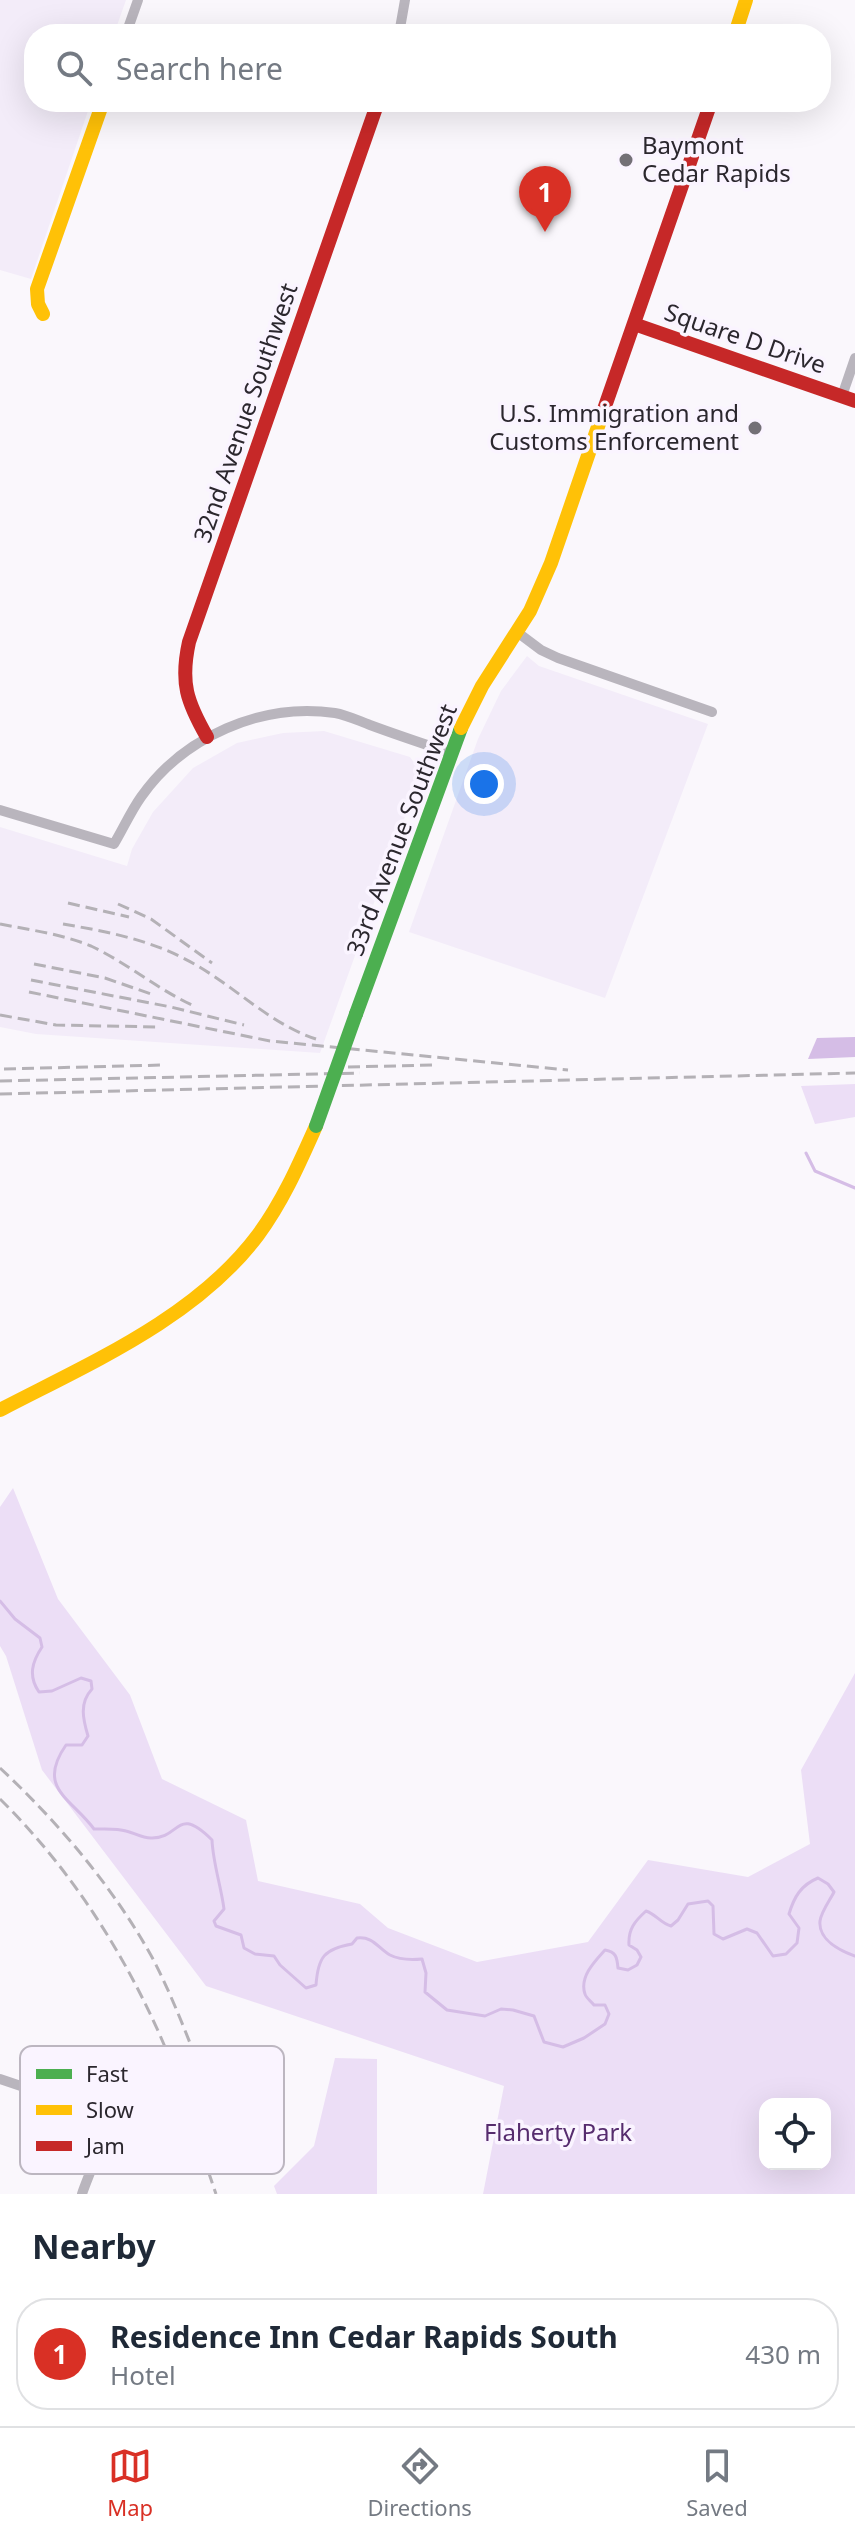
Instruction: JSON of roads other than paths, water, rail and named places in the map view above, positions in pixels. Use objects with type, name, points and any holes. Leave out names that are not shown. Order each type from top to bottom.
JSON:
[{"type":"street","points":[[130,24],[138,0]]},
{"type":"street","points":[[401,24],[405,0]]},
{"type":"street","points":[[738,24],[746,0]]},
{"type":"street","points":[[43,314],[38,304],[37,289],[99,112]]},
{"type":"street","name":"32nd Avenue Southwest","points":[[207,737],[187,702],[183,683],[189,642],[374,112]]},
{"type":"street","name":"33rd Avenue Southwest","points":[[0,1410],[159,1324],[215,1279],[255,1237],[281,1201],[316,1126],[451,753],[475,699],[530,611],[551,563],[708,112]]},
{"type":"street","name":"Square D Drive","points":[[634,324],[848,399],[855,358]]},
{"type":"street","points":[[517,632],[558,658],[712,712]]},
{"type":"street","points":[[0,810],[114,844],[141,797],[163,771],[186,751],[207,737],[258,718],[293,713],[336,713],[451,753]]},
{"type":"street","points":[[0,2079],[20,2086]]},
{"type":"street","points":[[82,2194],[89,2174]]},
{"type":"waterway","points":[[806,1153],[815,1171],[855,1188]]},
{"type":"waterway","points":[[0,1601],[15,1619],[40,1638],[42,1647],[32,1675],[39,1692],[52,1691],[81,1678],[91,1681],[92,1689],[83,1711],[88,1736],[82,1745],[66,1745],[58,1760],[54,1772],[60,1792],[94,1829],[119,1829],[151,1838],[161,1837],[185,1824],[200,1830],[212,1840],[223,1900],[224,1909],[214,1921],[216,1926],[241,1935],[244,1948],[255,1954],[274,1956],[306,1988],[316,1985],[324,1956],[352,1944],[357,1938],[367,1939],[394,1957],[422,1959],[426,1973],[425,1992],[447,2010],[485,2016],[501,2009],[534,2016],[544,2042],[563,2047],[605,2024],[609,2014],[605,2005],[594,2005],[586,1995],[586,1976],[605,1950],[615,1956],[618,1968],[628,1970],[637,1965],[641,1957],[629,1945],[630,1934],[646,1911],[671,1926],[688,1904],[708,1901],[713,1906],[714,1934],[723,1939],[747,1929],[757,1933],[773,1956],[786,1954],[797,1943],[799,1928],[789,1914],[793,1902],[803,1888],[818,1878],[834,1892],[821,1917],[820,1928],[837,1948],[855,1956]]},
{"type":"railway","points":[[68,903],[129,917]]},
{"type":"railway","points":[[118,904],[151,919],[212,963]]},
{"type":"railway","points":[[0,924],[57,935],[91,946],[194,1006]]},
{"type":"railway","points":[[63,924],[124,936],[169,951],[200,967],[281,1023],[316,1039]]},
{"type":"railway","points":[[34,964],[105,978],[154,995]]},
{"type":"railway","points":[[31,980],[171,1007],[244,1025]]},
{"type":"railway","points":[[29,992],[270,1041],[568,1070]]},
{"type":"railway","points":[[0,1015],[56,1025],[159,1027]]},
{"type":"railway","points":[[4,1069],[164,1065]]},
{"type":"railway","points":[[348,1067],[436,1065]]},
{"type":"railway","points":[[0,1081],[360,1073]]},
{"type":"railway","points":[[0,1094],[855,1073]]},
{"type":"railway","points":[[0,1768],[64,1834],[121,1907],[160,1972],[191,2046]]},
{"type":"railway","points":[[0,1799],[52,1856],[97,1918],[136,1985],[165,2046]]},
{"type":"railway","points":[[209,2174],[216,2194]]},
{"type":"place","name":"Baymont Cedar Rapids","points":[[626,160]]},
{"type":"place","name":"Residence Inn Cedar Rapids South","points":[[545,232]]},
{"type":"place","name":"U.S. Immigration and Customs Enforcement","points":[[755,428]]},
{"type":"park label","name":"Flaherty Park","points":[[558,2133]]}]
